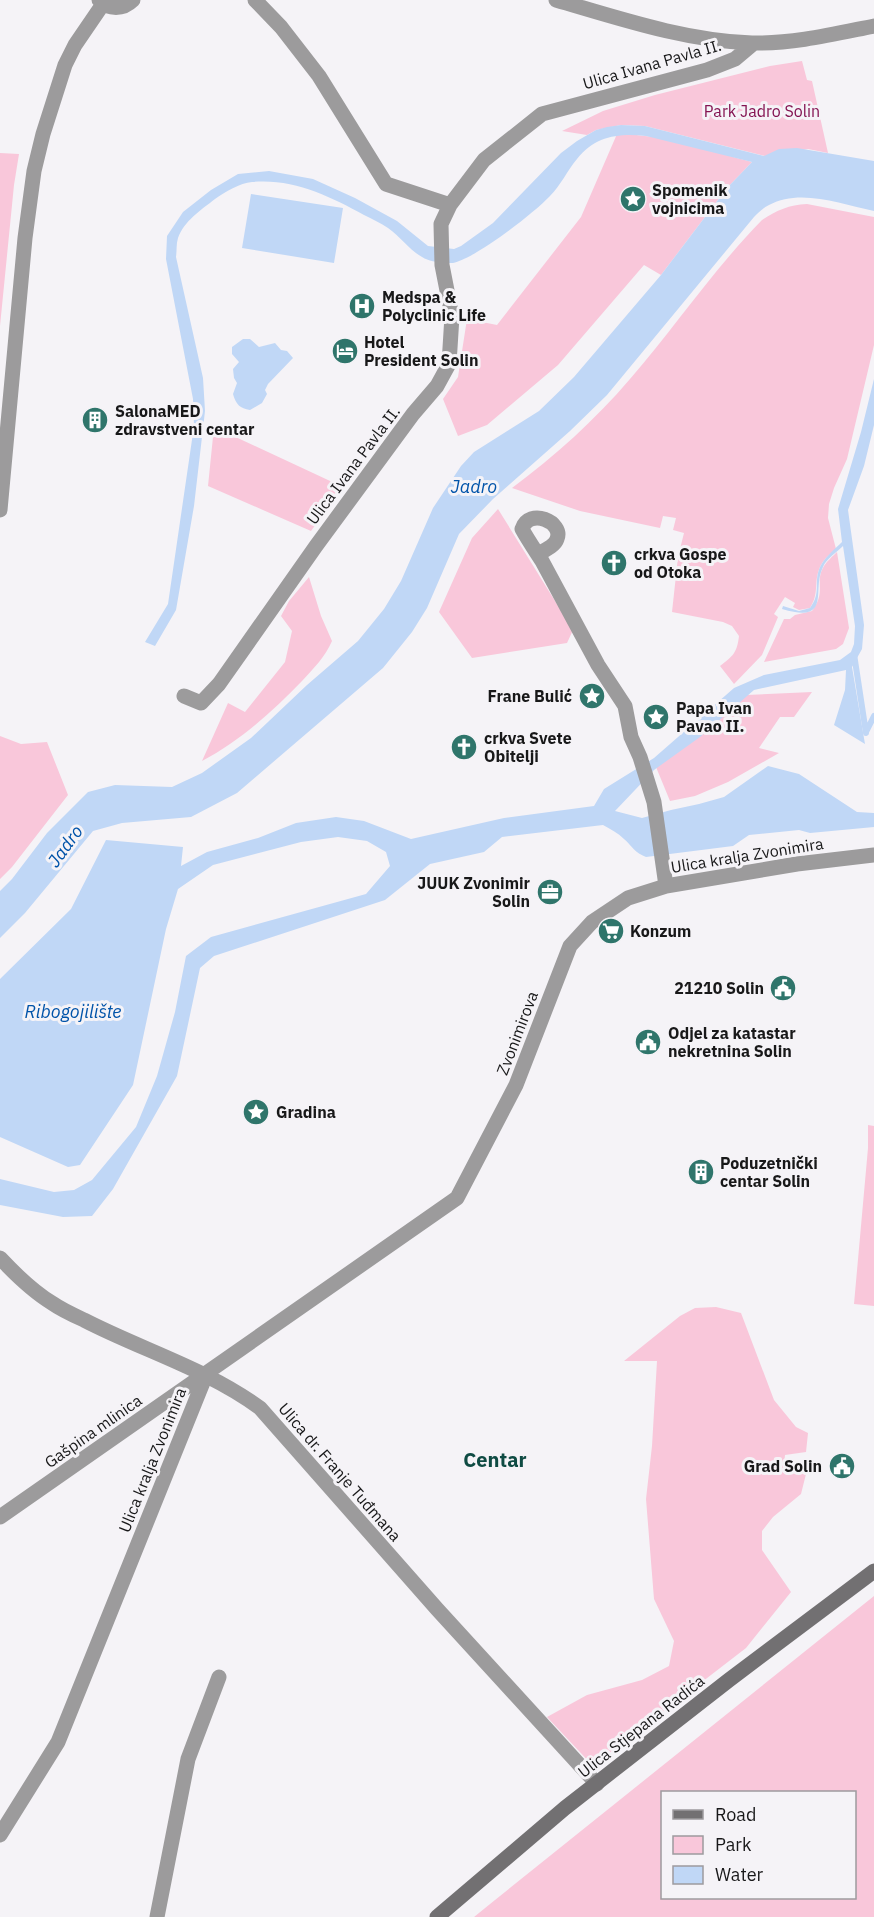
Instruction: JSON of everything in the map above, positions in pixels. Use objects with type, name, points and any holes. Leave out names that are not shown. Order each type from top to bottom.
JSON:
[{"type":"main road","name":"Ulica Stjepana Radića","points":[[437,1917],[565,1809],[729,1680],[874,1571]]},
{"type":"street","points":[[0,510],[25,238],[34,171],[43,134],[65,65],[101,2],[117,8],[124,7],[133,0]]},
{"type":"street","points":[[255,0],[281,27],[319,76],[386,184],[450,205]]},
{"type":"street","points":[[556,0],[624,20],[719,41],[754,43],[796,41],[874,26]]},
{"type":"street","name":"Ulica Ivana Pavla II.","points":[[184,696],[201,703],[219,684],[329,527],[413,414],[437,386],[449,364],[452,316],[442,265],[441,224],[450,205],[484,160],[542,114],[707,70],[735,59],[754,43]]},
{"type":"street","points":[[538,554],[598,665],[626,706],[631,737],[640,757],[654,802],[666,886]]},
{"type":"street","name":"Ulica kralja Zvonimira","points":[[628,898],[666,886],[797,864],[874,855]]},
{"type":"street","name":"Zvonimirova","points":[[457,1198],[516,1085],[570,946],[592,922],[628,898]]},
{"type":"street","name":"Ulica kralja Zvonimira","points":[[0,1835],[58,1742],[206,1375],[457,1198]]},
{"type":"street","name":"Ulica dr. Franje Tuđmana","points":[[0,1258],[24,1283],[52,1304],[103,1330],[206,1375],[236,1390],[260,1408],[437,1609],[597,1784]]},
{"type":"street","name":"Gašpina mlinica","points":[[0,1517],[206,1375]]},
{"type":"street","points":[[157,1917],[188,1759],[219,1677]]},
{"type":"green space","name":"Park Jadro Solin","points":[[802,61],[807,80],[812,81],[828,153],[808,149],[765,156],[645,126],[621,125],[596,130],[587,135],[562,131],[603,111],[655,95],[770,66]]},
{"type":"green space","points":[[617,134],[669,140],[752,162],[727,188],[661,275],[644,265],[558,365],[487,425],[458,436],[443,399],[458,377],[467,319],[497,325],[581,217]]},
{"type":"green space","points":[[0,153],[19,154],[0,326]]},
{"type":"green space","points":[[807,204],[874,217],[874,345],[847,459],[829,504],[828,518],[836,549],[820,567],[815,597],[810,608],[799,610],[793,607],[795,603],[785,597],[774,614],[778,617],[762,655],[734,684],[720,666],[736,650],[739,636],[732,626],[723,622],[672,612],[678,557],[684,533],[673,530],[676,518],[663,516],[660,528],[580,511],[512,488],[574,437],[617,394],[727,258],[762,220],[783,209]]},
{"type":"green space","points":[[214,427],[343,487],[311,531],[208,486]]},
{"type":"green space","points":[[498,509],[573,630],[567,643],[472,658],[439,612],[472,538]]},
{"type":"green space","points":[[837,552],[849,628],[843,644],[836,649],[764,662],[784,619],[812,611],[819,598],[821,572]]},
{"type":"green space","points":[[309,577],[321,616],[332,641],[329,647],[311,672],[267,715],[242,735],[202,761],[228,703],[245,712],[285,662],[292,631],[281,616],[289,601]]},
{"type":"green space","points":[[812,692],[794,717],[780,717],[759,748],[779,753],[728,782],[695,796],[670,801],[656,767],[746,695]]},
{"type":"green space","points":[[0,736],[21,744],[47,742],[68,795],[0,879]]},
{"type":"green space","points":[[868,1125],[874,1126],[874,1306],[854,1304]]},
{"type":"green space","points":[[716,1307],[741,1313],[774,1400],[796,1427],[808,1433],[806,1452],[785,1455],[784,1465],[806,1474],[801,1494],[773,1517],[762,1531],[762,1550],[791,1592],[746,1648],[593,1766],[547,1717],[587,1695],[642,1680],[669,1666],[674,1641],[654,1599],[646,1499],[657,1361],[624,1361],[680,1316],[695,1308]]},
{"type":"green space","points":[[874,1596],[874,1917],[474,1917]]},
{"type":"water","name":"Jadro","points":[[621,125],[645,126],[764,156],[779,149],[797,148],[874,161],[874,211],[821,199],[794,198],[781,200],[761,211],[607,395],[493,499],[459,534],[427,608],[412,632],[383,668],[237,793],[191,817],[122,823],[93,831],[25,913],[0,938],[0,891],[47,833],[88,792],[115,785],[172,787],[202,773],[251,738],[358,641],[384,609],[401,581],[433,508],[461,466],[474,452],[539,411],[574,377],[661,275],[727,188],[752,162],[646,136],[626,135],[608,138],[584,151],[554,192],[531,213],[475,253],[453,263],[424,258],[382,224],[338,201],[296,186],[267,181],[247,183],[215,199],[189,221],[177,240],[176,257],[203,378],[205,411],[194,506],[176,610],[155,646],[145,642],[168,604],[194,426],[193,399],[166,259],[167,236],[183,212],[211,190],[238,174],[269,171],[313,179],[397,221],[428,246],[454,249],[493,223],[561,153],[577,141],[596,130]]},
{"type":"water","points":[[251,194],[343,208],[334,263],[242,248]]},
{"type":"water","points":[[243,339],[250,339],[259,347],[275,343],[293,358],[268,384],[265,390],[267,394],[262,403],[250,410],[239,405],[233,394],[237,383],[233,369],[239,362],[232,354],[232,347]]},
{"type":"water","name":"Ribogojilište","points":[[874,379],[874,425],[864,466],[848,510],[864,625],[862,649],[852,667],[865,744],[834,725],[845,690],[846,670],[754,690],[700,737],[654,770],[615,811],[642,818],[724,797],[768,766],[799,774],[857,812],[874,813],[874,827],[810,833],[799,830],[749,835],[733,846],[646,857],[603,825],[502,837],[484,852],[430,864],[385,900],[214,956],[200,968],[177,1076],[113,1189],[92,1216],[63,1217],[0,1205],[0,1179],[54,1192],[74,1190],[92,1180],[136,1127],[157,1076],[175,1012],[186,956],[211,937],[366,894],[390,866],[386,852],[367,841],[338,837],[301,842],[213,865],[178,889],[166,929],[133,1085],[80,1165],[68,1167],[0,1137],[0,979],[71,909],[106,840],[183,847],[181,866],[207,852],[258,838],[296,823],[336,817],[364,821],[411,839],[504,818],[594,806],[604,789],[654,758],[734,688],[764,675],[840,660],[851,652],[855,626],[843,546],[824,564],[814,608],[808,612],[798,612],[782,609],[783,606],[799,611],[810,608],[816,597],[820,567],[842,542],[838,509]]},
{"type":"waterway","points":[[854,654],[866,733]]},
{"type":"waterway","points":[[866,732],[874,716]]},
{"type":"place","name":"Spomenik vojnicima","points":[[633,199]]},
{"type":"place","name":"Medspa & Polyclinic Life","points":[[362,306]]},
{"type":"place","name":"Hotel President Solin","points":[[345,351]]},
{"type":"place","name":"SalonaMED zdravstveni centar","points":[[95,420]]},
{"type":"place","name":"crkva Gospe od Otoka","points":[[614,563]]},
{"type":"place","name":"Frane Bulić","points":[[592,696]]},
{"type":"place","name":"Papa Ivan Pavao II.","points":[[656,717]]},
{"type":"place","name":"crkva Svete Obitelji","points":[[464,747]]},
{"type":"place","name":"JUUK Zvonimir Solin","points":[[550,892]]},
{"type":"place","name":"Konzum","points":[[611,931]]},
{"type":"place","name":"21210 Solin","points":[[783,988]]},
{"type":"place","name":"Odjel za katastar nekretnina Solin","points":[[648,1042]]},
{"type":"place","name":"Gradina","points":[[256,1112]]},
{"type":"place","name":"Poduzetnički centar Solin","points":[[701,1172]]},
{"type":"place","name":"Grad Solin","points":[[842,1466]]},
{"type":"district","name":"Centar","points":[[495,1459]]}]
